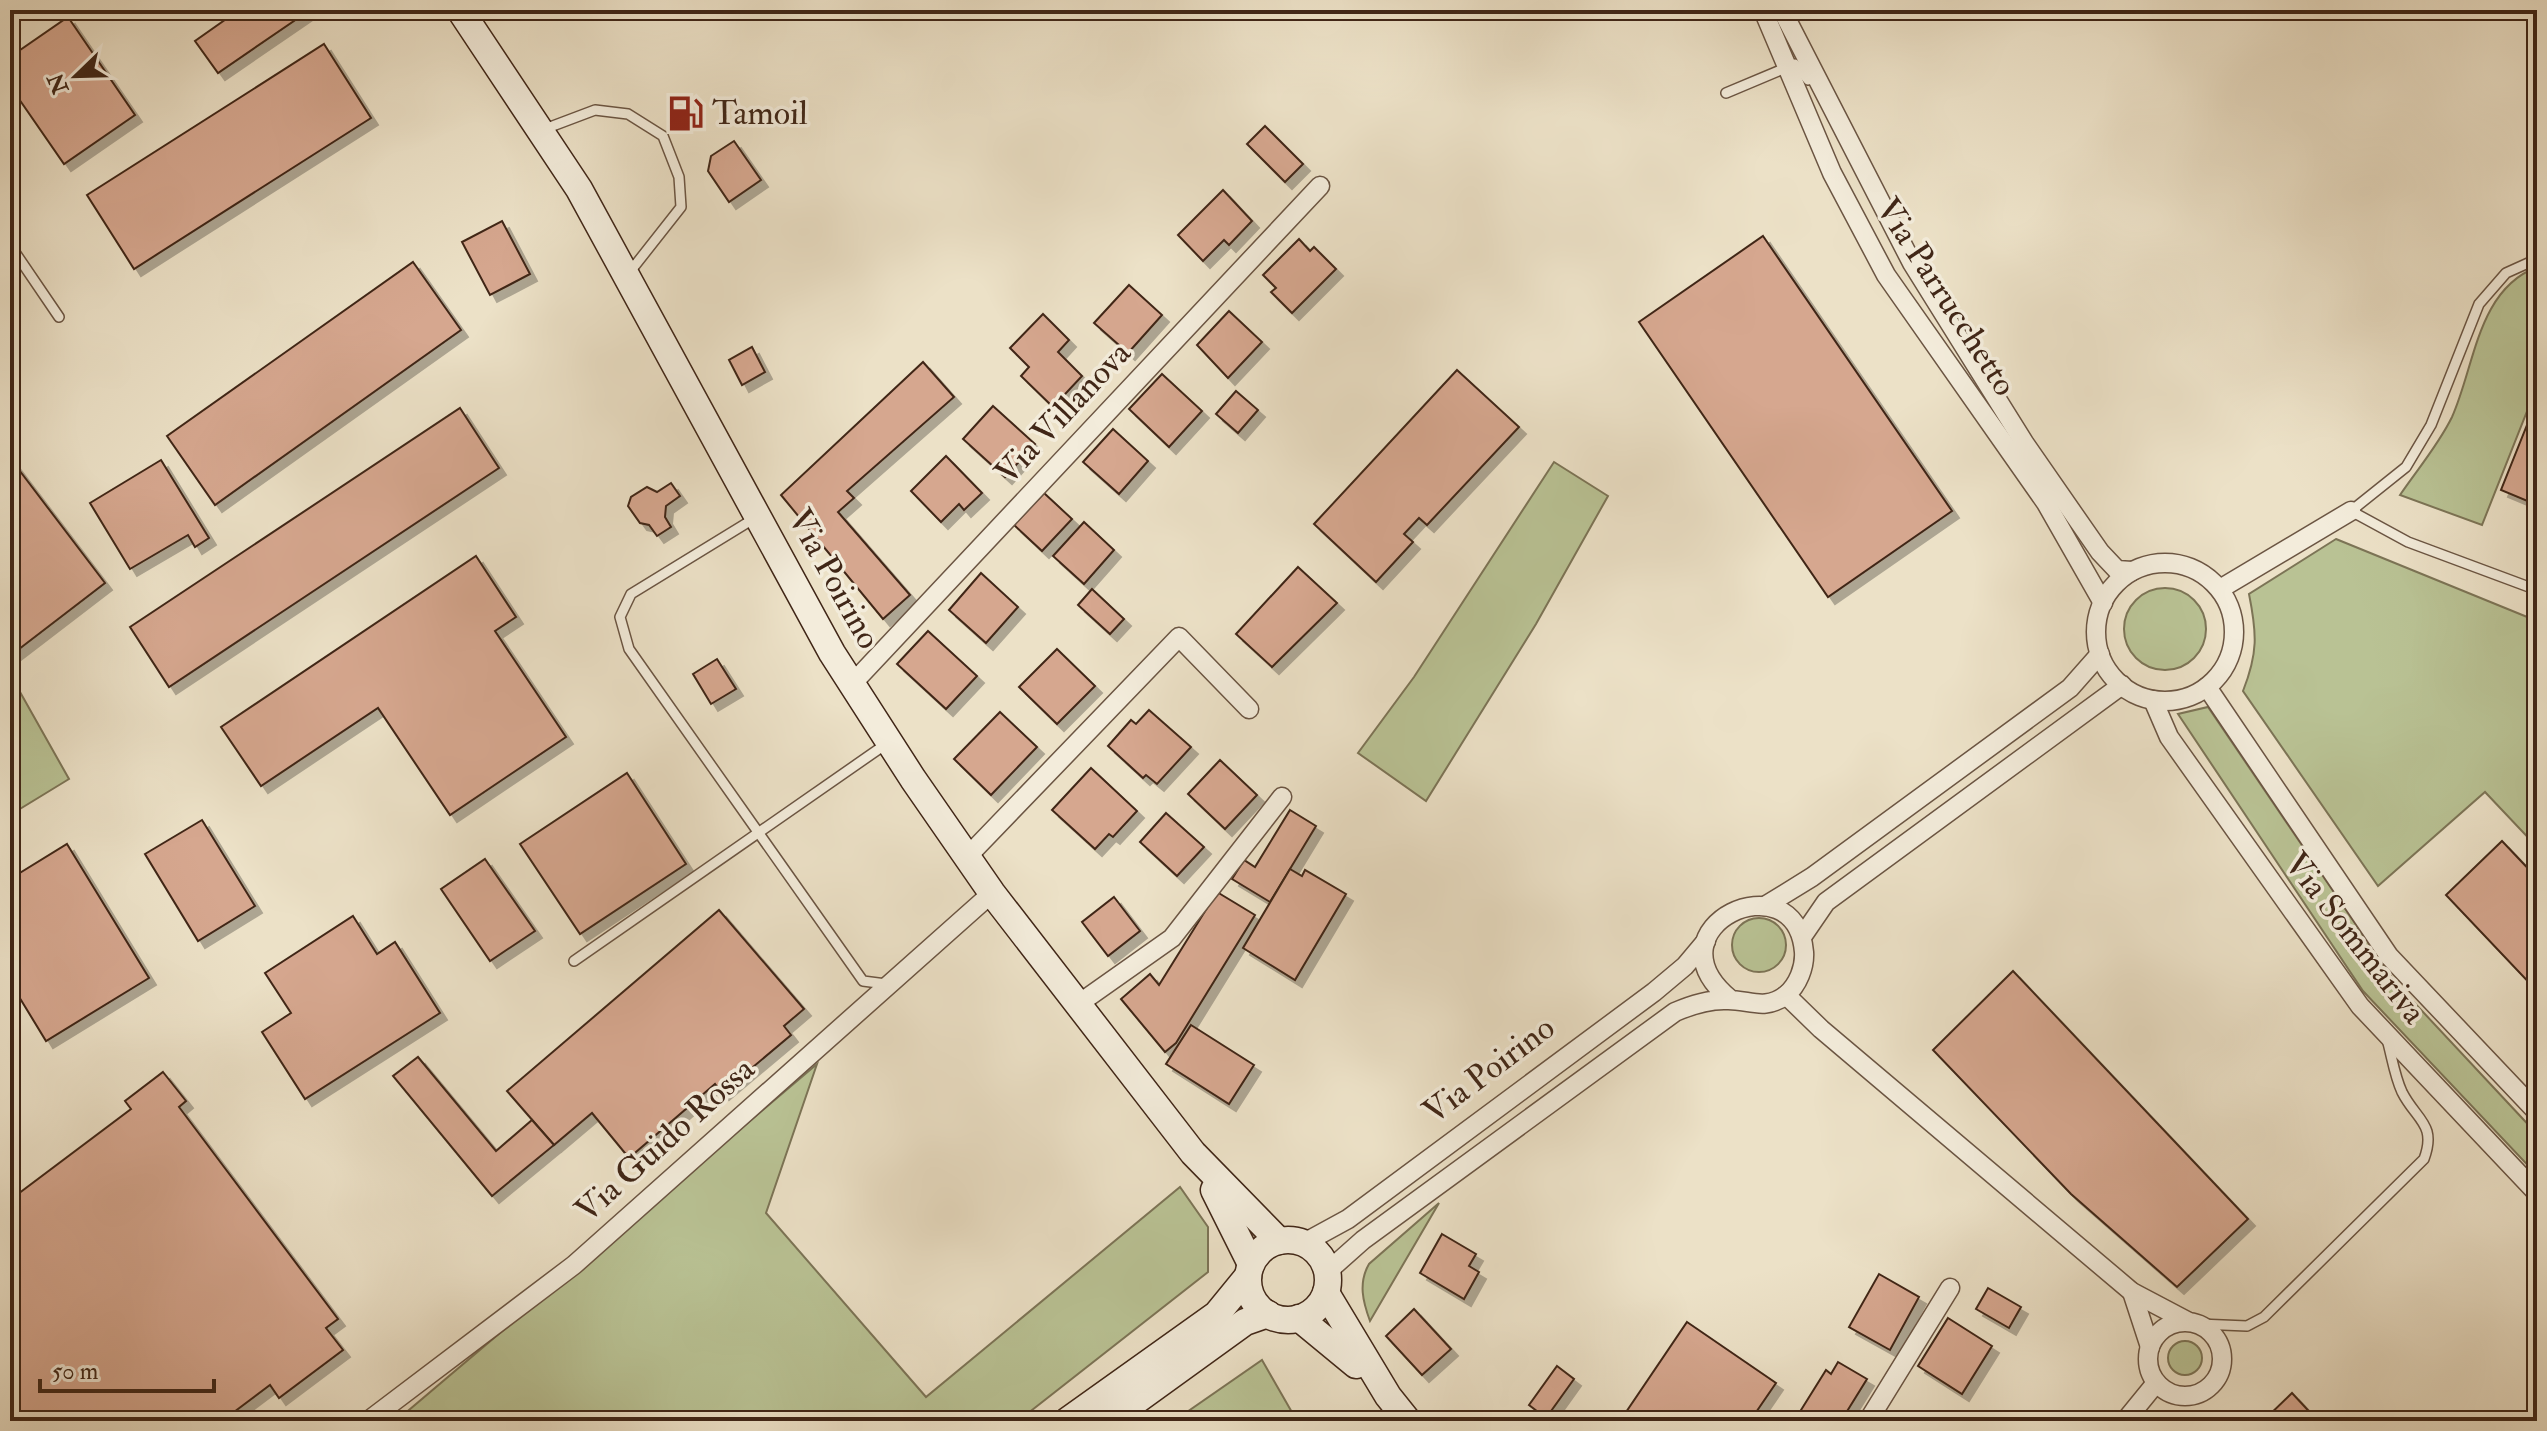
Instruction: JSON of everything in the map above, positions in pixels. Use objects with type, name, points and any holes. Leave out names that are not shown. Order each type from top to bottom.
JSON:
[{"type":"main road","name":"Via Poirino","points":[[460,10],[579,189],[852,684],[992,893],[1193,1153],[1234,1224],[1250,1270]]},
{"type":"main road","name":"Via Poirino","points":[[1193,1153],[1291,1242]]},
{"type":"main road","points":[[1067,1421],[1217,1314],[1250,1270],[1258,1253],[1291,1242],[1315,1250],[1327,1282],[1388,1396]]},
{"type":"main road","points":[[1250,1270],[1252,1298],[1268,1314],[1288,1320],[1311,1313],[1327,1282]]},
{"type":"main road","points":[[1108,1421],[1245,1322],[1268,1314]]},
{"type":"main road","points":[[1299,1318],[1334,1343],[1388,1396],[1408,1421]]},
{"type":"street","name":"Via Parrucchetto","points":[[1763,10],[1832,173],[1886,275],[2046,503],[2103,603]]},
{"type":"street","name":"Via Parrucchetto","points":[[1782,10],[1912,263],[2025,444],[2110,565],[2132,571]]},
{"type":"street","name":"Via Villanova","points":[[852,684],[1320,186]]},
{"type":"street","points":[[2220,589],[2351,511]]},
{"type":"street","points":[[2170,563],[2197,571],[2220,589],[2230,607],[2234,626],[2233,646],[2227,664],[2207,687],[2172,701],[2153,700],[2122,685],[2100,654],[2096,635],[2103,603],[2117,582],[2132,571],[2170,563]]},
{"type":"street","points":[[967,857],[1179,637],[1249,709]]},
{"type":"street","points":[[1765,906],[1787,917],[1802,937],[1804,959],[1801,973],[1786,995],[1759,1006],[1730,999],[1717,989],[1708,974],[1704,958],[1712,927],[1735,908],[1765,906],[1812,877],[2070,688],[2100,654]]},
{"type":"street","points":[[1802,937],[1826,902],[2122,685]]},
{"type":"street","name":"Via Sommariva","points":[[2207,687],[2389,956],[2537,1112]]},
{"type":"street","name":"Via Sommariva","points":[[2153,700],[2169,737],[2360,1006],[2537,1193]]},
{"type":"street","points":[[1077,1005],[1172,938],[1282,797]]},
{"type":"street","name":"Via Guido Rossa","points":[[368,1421],[574,1265],[886,984],[992,893]]},
{"type":"street","name":"Via Poirino","points":[[1291,1242],[1348,1219],[1654,992],[1685,966],[1706,941]]},
{"type":"street","points":[[1786,995],[2132,1292],[2193,1323],[2218,1340],[2222,1351],[2219,1376],[2212,1386],[2190,1396],[2177,1396],[2156,1383],[2148,1359],[2150,1347],[2165,1327],[2193,1323]]},
{"type":"street","name":"Via Poirino","points":[[1327,1282],[1356,1246],[1675,1012],[1693,1004],[1730,999]]},
{"type":"street","points":[[1868,1421],[1950,1288]]},
{"type":"street","points":[[2132,1292],[2150,1347]]},
{"type":"street","points":[[2125,1421],[2156,1383]]},
{"type":"lane","points":[[1726,93],[1786,67],[1800,66],[1849,157],[1866,174]]},
{"type":"lane","points":[[541,130],[595,110],[628,114],[663,136],[679,177],[681,207],[626,275]]},
{"type":"lane","points":[[10,245],[59,317]]},
{"type":"lane","points":[[2537,259],[2506,273],[2479,304],[2431,425],[2406,467],[2351,511],[2408,542],[2537,590]]},
{"type":"lane","points":[[758,516],[631,594],[620,617],[629,649],[761,832],[863,981],[886,984]]},
{"type":"lane","points":[[574,961],[889,742]]},
{"type":"lane","points":[[2193,1323],[2247,1326],[2264,1317],[2424,1159],[2430,1143],[2426,1125],[2402,1092],[2385,1032]]},
{"type":"green space","points":[[2537,267],[2537,386],[2482,525],[2400,495],[2452,417],[2490,311],[2517,278]]},
{"type":"green space","points":[[1554,462],[1608,496],[1536,624],[1426,801],[1358,753],[1414,677]]},
{"type":"green space","points":[[2336,539],[2537,621],[2537,847],[2485,792],[2378,886],[2243,691],[2255,643],[2249,594]]},
{"type":"green space","points":[[2165,588],[2181,591],[2194,600],[2203,613],[2206,629],[2203,645],[2194,658],[2181,667],[2165,670],[2149,667],[2136,658],[2127,645],[2124,629],[2127,613],[2136,600],[2149,591]]},
{"type":"green space","points":[[10,677],[69,779],[10,815]]},
{"type":"green space","points":[[2208,707],[2395,982],[2537,1134],[2537,1175],[2363,991],[2178,714]]},
{"type":"green space","points":[[1759,918],[1778,926],[1786,945],[1778,964],[1759,972],[1740,964],[1732,945],[1740,926]]},
{"type":"green space","points":[[817,1064],[766,1213],[926,1397],[1180,1187],[1208,1227],[1208,1272],[1018,1421],[396,1421]]},
{"type":"green space","points":[[1439,1203],[1370,1321],[1363,1292],[1369,1264]]},
{"type":"green space","points":[[2185,1341],[2197,1346],[2202,1358],[2197,1370],[2185,1375],[2173,1370],[2168,1358],[2173,1346]]},
{"type":"green space","points":[[1262,1360],[1297,1421],[1174,1421]]},
{"type":"building","points":[[239,10],[310,10],[218,73],[195,41]]},
{"type":"building","points":[[68,17],[135,115],[64,164],[10,86],[10,57]]},
{"type":"building","points":[[324,44],[371,118],[134,269],[87,195]]},
{"type":"building","points":[[1265,126],[1303,164],[1285,182],[1247,144]]},
{"type":"building","points":[[734,141],[761,180],[729,202],[708,171],[711,156]]},
{"type":"building","points":[[1223,190],[1252,221],[1229,245],[1224,240],[1203,261],[1178,235]]},
{"type":"building","points":[[502,221],[530,274],[490,295],[462,242]]},
{"type":"building","points":[[1763,236],[1952,511],[1828,597],[1639,322]]},
{"type":"building","points":[[1299,239],[1310,251],[1314,247],[1336,269],[1292,313],[1271,292],[1276,288],[1263,275]]},
{"type":"building","points":[[413,262],[461,330],[215,505],[167,436]]},
{"type":"building","points":[[1129,285],[1162,315],[1128,353],[1094,323]]},
{"type":"building","points":[[1229,311],[1262,342],[1228,378],[1197,345]]},
{"type":"building","points":[[1043,314],[1069,340],[1058,352],[1082,376],[1053,407],[1021,376],[1029,367],[1010,348]]},
{"type":"building","points":[[752,347],[765,372],[742,385],[729,360]]},
{"type":"building","points":[[923,362],[954,397],[847,491],[854,498],[838,512],[910,595],[883,619],[781,495]]},
{"type":"building","points":[[1457,370],[1519,427],[1427,525],[1419,518],[1404,534],[1413,542],[1376,582],[1314,524]]},
{"type":"building","points":[[1162,374],[1202,411],[1169,447],[1129,409]]},
{"type":"building","points":[[1236,391],[1258,410],[1238,433],[1216,414]]},
{"type":"building","points":[[2537,400],[2537,505],[2501,490]]},
{"type":"building","points":[[993,406],[1035,444],[1005,477],[963,439]]},
{"type":"building","points":[[460,408],[499,468],[169,687],[130,627]]},
{"type":"building","points":[[1113,429],[1148,461],[1119,494],[1083,462]]},
{"type":"building","points":[[946,456],[982,493],[964,510],[959,504],[941,522],[911,491]]},
{"type":"building","points":[[10,458],[105,583],[10,656]]},
{"type":"building","points":[[161,460],[209,538],[195,547],[188,535],[130,569],[90,503]]},
{"type":"building","points":[[671,483],[680,496],[666,506],[665,517],[671,527],[657,536],[649,525],[640,523],[628,506],[631,497],[647,487],[657,492]]},
{"type":"building","points":[[1044,493],[1072,519],[1042,551],[1014,525]]},
{"type":"building","points":[[1084,522],[1114,550],[1084,584],[1053,556]]},
{"type":"building","points":[[476,556],[516,617],[495,631],[566,737],[450,815],[378,708],[261,786],[221,727]]},
{"type":"building","points":[[1298,567],[1337,603],[1272,667],[1236,634]]},
{"type":"building","points":[[981,573],[1018,607],[986,643],[949,610]]},
{"type":"building","points":[[1092,589],[1124,619],[1110,634],[1078,605]]},
{"type":"building","points":[[928,631],[977,676],[946,709],[897,664]]},
{"type":"building","points":[[1057,649],[1095,686],[1057,724],[1019,687]]},
{"type":"building","points":[[717,659],[736,689],[711,704],[693,674]]},
{"type":"building","points":[[1149,710],[1191,747],[1157,784],[1146,775],[1143,778],[1108,746],[1131,720],[1136,724]]},
{"type":"building","points":[[1000,712],[1037,747],[991,795],[954,759]]},
{"type":"building","points":[[1220,760],[1257,795],[1225,829],[1188,794]]},
{"type":"building","points":[[1091,768],[1137,811],[1113,837],[1109,834],[1095,849],[1052,810]]},
{"type":"building","points":[[627,773],[686,864],[580,934],[520,844]]},
{"type":"building","points":[[1290,810],[1316,826],[1270,902],[1232,879],[1244,860],[1255,867]]},
{"type":"building","points":[[1166,813],[1204,847],[1177,876],[1140,842]]},
{"type":"building","points":[[202,820],[255,906],[198,941],[145,854]]},
{"type":"building","points":[[2502,841],[2537,878],[2537,991],[2446,895]]},
{"type":"building","points":[[67,844],[149,978],[46,1041],[10,982],[10,879]]},
{"type":"building","points":[[485,859],[535,931],[490,961],[441,889]]},
{"type":"building","points":[[1290,869],[1302,876],[1305,870],[1346,894],[1295,980],[1243,948]]},
{"type":"building","points":[[1217,892],[1255,915],[1176,1043],[1165,1052],[1121,999],[1150,974],[1159,985]]},
{"type":"building","points":[[1114,897],[1140,931],[1108,956],[1082,922]]},
{"type":"building","points":[[719,910],[804,1009],[784,1026],[791,1035],[722,1093],[715,1084],[629,1158],[592,1113],[554,1145],[507,1091]]},
{"type":"building","points":[[353,916],[377,954],[395,942],[440,1013],[305,1099],[262,1032],[291,1013],[265,973]]},
{"type":"building","points":[[2013,971],[2248,1219],[2177,1287],[2071,1194],[1933,1050]]},
{"type":"building","points":[[1191,1025],[1254,1065],[1229,1104],[1166,1064]]},
{"type":"building","points":[[418,1057],[496,1151],[532,1120],[554,1145],[492,1196],[393,1076]]},
{"type":"building","points":[[163,1072],[186,1101],[179,1107],[338,1319],[326,1328],[343,1350],[279,1398],[270,1385],[222,1421],[10,1421],[10,1200],[131,1109],[125,1101]]},
{"type":"building","points":[[1442,1234],[1476,1254],[1469,1266],[1479,1272],[1464,1299],[1420,1273]]},
{"type":"building","points":[[1879,1274],[1919,1297],[1890,1350],[1849,1327]]},
{"type":"building","points":[[1988,1288],[2021,1307],[2009,1328],[1976,1309]]},
{"type":"building","points":[[1414,1309],[1451,1349],[1422,1375],[1386,1336]]},
{"type":"building","points":[[1948,1318],[1992,1346],[1962,1394],[1918,1366]]},
{"type":"building","points":[[1687,1322],[1776,1383],[1750,1421],[1620,1421]]},
{"type":"building","points":[[1838,1362],[1867,1379],[1841,1421],[1796,1418],[1826,1370],[1831,1374]]},
{"type":"building","points":[[1557,1366],[1574,1379],[1546,1418],[1529,1405]]},
{"type":"building","points":[[2292,1393],[2318,1421],[2263,1421]]},
{"type":"place","name":"Tamoil","points":[[686,113]]}]
